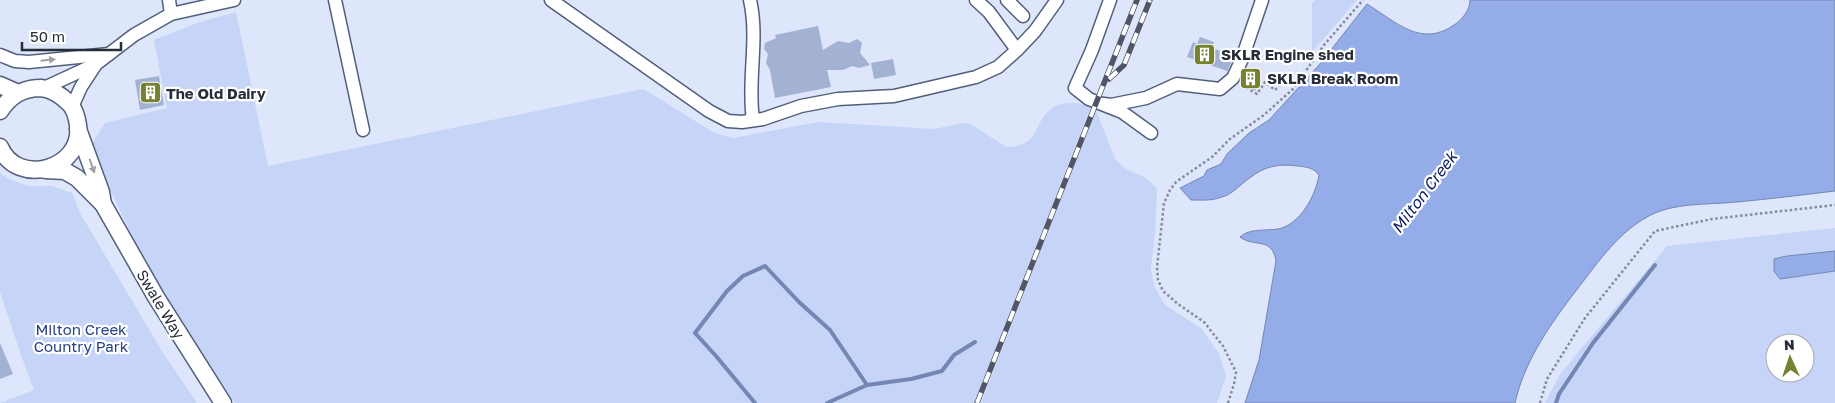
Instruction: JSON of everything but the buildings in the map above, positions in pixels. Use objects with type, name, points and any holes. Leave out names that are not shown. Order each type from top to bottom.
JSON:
[{"type":"main road","points":[[0,86],[18,93]]},
{"type":"main road","points":[[0,111],[6,101],[30,88],[44,88],[55,92],[65,98],[72,107]]},
{"type":"main road","name":"Swale Way","points":[[72,107],[77,118],[78,129],[102,192],[103,204]]},
{"type":"main road","points":[[45,170],[58,165],[69,156],[76,143],[78,129]]},
{"type":"main road","name":"Swale Way","points":[[0,147],[10,160],[20,167],[32,170],[65,171],[78,178],[103,204],[156,296],[223,403]]},
{"type":"street","points":[[169,0],[171,14]]},
{"type":"street","points":[[44,88],[96,64],[134,35],[171,14],[234,0]]},
{"type":"street","points":[[335,0],[363,130]]},
{"type":"street","points":[[550,0],[709,112],[734,122],[754,120],[801,106],[838,99],[894,96],[970,79],[998,67],[1017,50],[1036,31],[1058,0]]},
{"type":"street","points":[[750,0],[754,28],[752,108],[754,120]]},
{"type":"street","points":[[976,0],[989,12],[1017,50]]},
{"type":"street","points":[[1007,0],[1023,16]]},
{"type":"street","points":[[1110,0],[1090,55],[1075,89],[1084,96],[1122,112],[1151,133]]},
{"type":"street","points":[[1104,104],[1112,105],[1146,98],[1177,84],[1220,89],[1231,79],[1242,59],[1262,0]]},
{"type":"street","points":[[0,55],[29,62],[108,54]]},
{"type":"street","points":[[72,107],[81,87],[96,64]]},
{"type":"path","points":[[1228,403],[1236,372],[1223,346],[1204,322],[1163,291],[1158,280],[1156,267],[1164,203],[1176,182],[1212,157],[1230,139],[1264,115],[1293,90],[1324,45],[1363,0]]},
{"type":"path","points":[[1231,79],[1258,94],[1265,82],[1275,90],[1289,76]]},
{"type":"path","points":[[1540,403],[1547,379],[1585,318],[1655,231],[1712,219],[1835,205]]},
{"type":"green space","points":[[1316,0],[1357,0],[1312,52],[1312,3]]},
{"type":"green space","points":[[236,12],[268,166],[643,89],[715,133],[733,138],[818,122],[934,129],[964,123],[972,125],[1006,147],[1009,147],[1021,145],[1030,139],[1046,114],[1057,106],[1077,103],[1091,106],[974,403],[235,403],[157,288],[90,147],[105,123],[167,108],[154,40],[197,23]]},
{"type":"green space","points":[[1096,110],[1115,159],[1126,169],[1146,178],[1157,189],[1151,269],[1154,286],[1165,305],[1202,329],[1219,354],[1226,376],[1217,403],[981,403]]},
{"type":"green space","name":"Milton Creek Country Park","points":[[0,173],[11,180],[28,186],[52,186],[72,193],[80,213],[163,353],[197,403],[0,403],[34,390],[0,292]]},
{"type":"green space","points":[[1835,228],[1835,251],[1774,259],[1774,271],[1781,279],[1835,271],[1835,403],[1545,403],[1560,374],[1667,246]]},
{"type":"water","name":"Milton Creek","points":[[1470,0],[1835,0],[1835,191],[1749,201],[1679,206],[1657,212],[1635,224],[1606,253],[1554,321],[1530,360],[1515,403],[1245,403],[1259,360],[1276,261],[1274,253],[1267,245],[1251,242],[1240,237],[1248,232],[1278,229],[1293,222],[1311,200],[1319,175],[1313,169],[1304,167],[1274,166],[1261,170],[1228,195],[1211,200],[1191,200],[1180,188],[1204,176],[1207,170],[1221,164],[1227,154],[1249,133],[1269,120],[1319,65],[1367,4],[1409,30],[1431,34],[1442,31],[1463,18]]},
{"type":"water","points":[[1835,251],[1835,271],[1780,279],[1774,271],[1774,259]]},
{"type":"waterway","points":[[1556,403],[1559,394],[1593,343],[1655,265]]},
{"type":"waterway","points":[[755,403],[695,333],[727,291],[743,276],[765,266],[799,302],[830,330],[867,385]]},
{"type":"waterway","points":[[827,403],[867,385],[911,379],[942,371],[954,355],[975,342]]},
{"type":"railway","points":[[977,403],[1137,0]]},
{"type":"railway","points":[[1109,79],[1124,65],[1150,0]]},
{"type":"place","name":"SKLR Engine shed","points":[[1205,54]]},
{"type":"place","name":"SKLR Break Room","points":[[1251,78]]},
{"type":"place","name":"The Old Dairy","points":[[150,93]]}]
